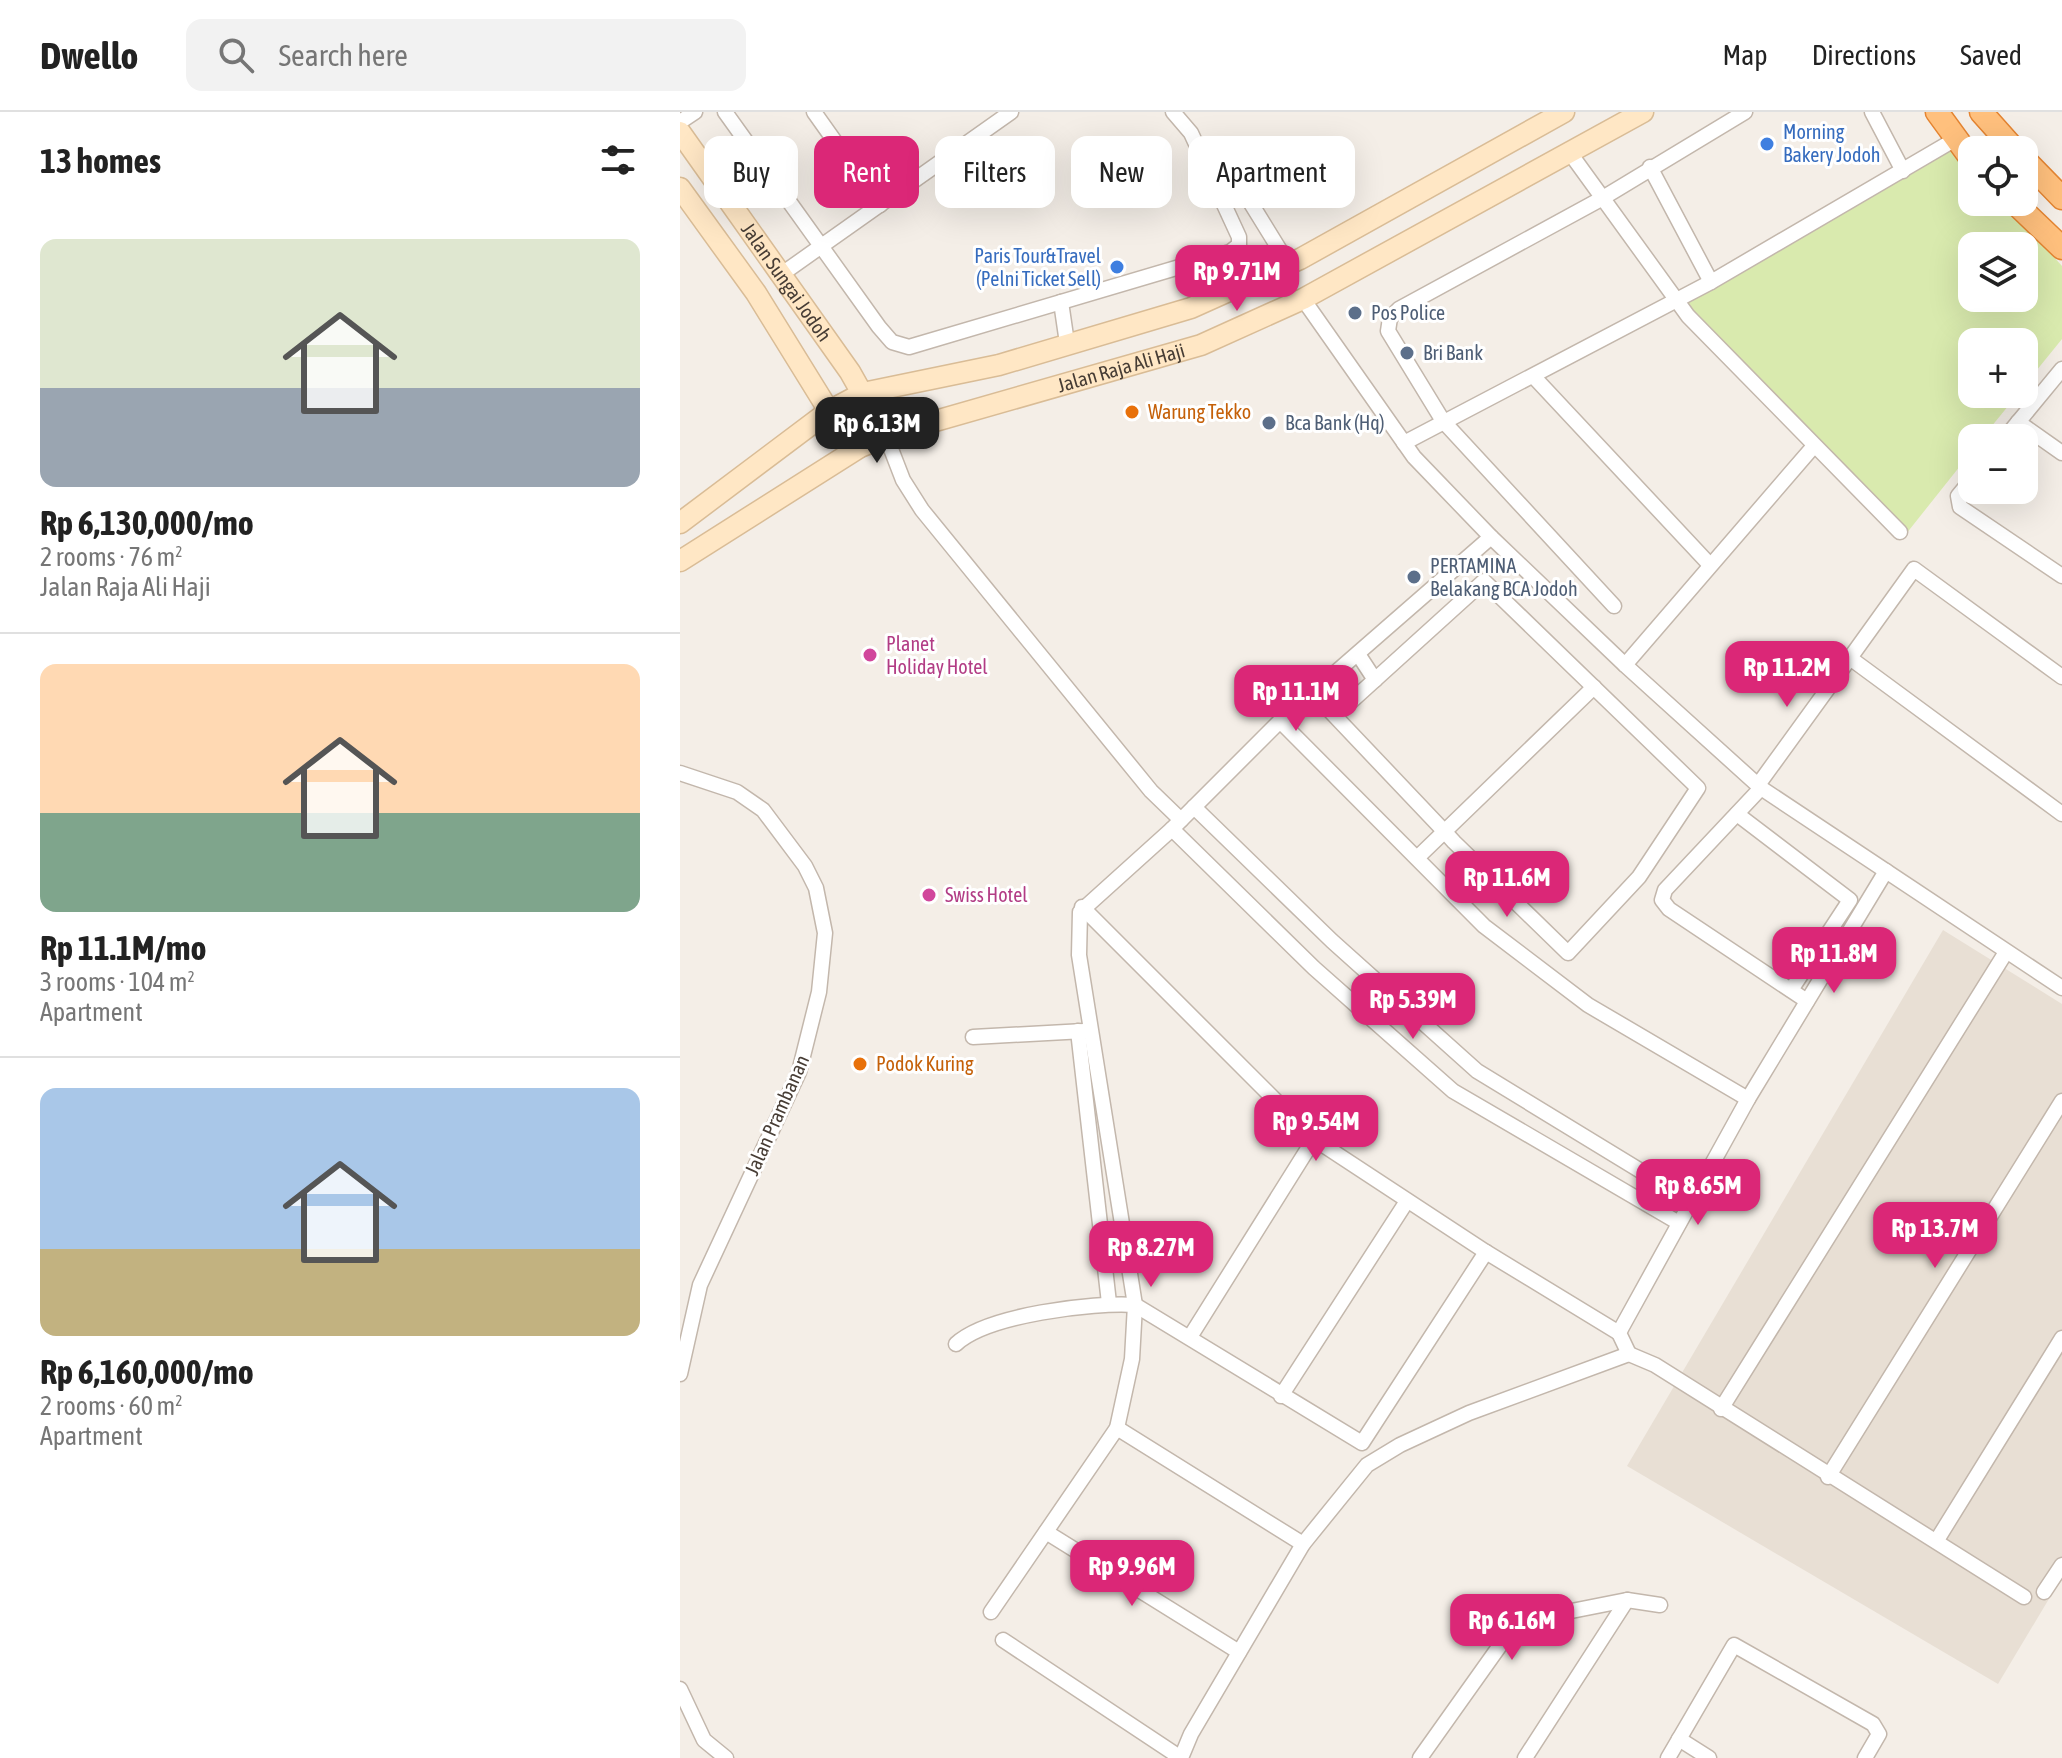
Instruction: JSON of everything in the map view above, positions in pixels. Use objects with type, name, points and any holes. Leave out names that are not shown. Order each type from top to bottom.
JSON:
[{"type":"highway","points":[[1937,112],[1958,144]]},
{"type":"highway","points":[[1981,112],[2002,136]]},
{"type":"highway","points":[[2038,173],[2062,198]]},
{"type":"highway","points":[[2029,216],[2062,248]]},
{"type":"main road","name":"Jalan Raja Ali Haji","points":[[680,561],[860,447],[886,436],[1201,345],[1303,299],[1643,112]]},
{"type":"main road","name":"Jalan Raja Ali Haji","points":[[680,523],[829,411],[863,393],[999,365],[1191,308],[1289,265],[1552,115]]},
{"type":"main road","name":"Jalan Sungai Jodoh","points":[[680,132],[686,157],[779,276],[863,393],[886,436]]},
{"type":"main road","name":"Jalan Sungai Jodoh","points":[[680,188],[756,293],[829,411],[860,447]]},
{"type":"main road","points":[[1191,308],[1201,345]]},
{"type":"street","points":[[680,122],[695,112]]},
{"type":"street","points":[[725,112],[879,327],[899,346],[909,347],[1230,252],[1239,245],[1239,237],[1191,133]]},
{"type":"street","points":[[814,112],[831,136]]},
{"type":"street","points":[[919,177],[1011,112]]},
{"type":"street","points":[[1173,112],[1244,192],[1289,265]]},
{"type":"street","points":[[1614,606],[1443,421],[1388,331],[1393,315],[1601,199],[1745,112]]},
{"type":"street","points":[[1872,112],[1903,171]]},
{"type":"street","points":[[1404,443],[1711,282],[1954,140]]},
{"type":"street","points":[[1570,153],[1675,300],[1813,447],[1900,532]]},
{"type":"street","points":[[1650,167],[1711,282]]},
{"type":"street","points":[[779,276],[876,208]]},
{"type":"street","points":[[1303,299],[1404,443],[1491,537],[1625,665],[1759,786],[2062,988]]},
{"type":"street","points":[[1061,302],[1067,343]]},
{"type":"street","points":[[2062,369],[2018,422],[2062,453]]},
{"type":"street","points":[[1534,377],[1710,565]]},
{"type":"street","points":[[886,436],[903,480],[922,510],[1176,824],[1314,968],[1453,1091],[1679,1223]]},
{"type":"street","points":[[1625,665],[1813,447]]},
{"type":"street","points":[[1959,504],[2062,576]]},
{"type":"street","points":[[1109,1303],[1079,955],[1077,919],[1082,907],[1176,824],[1280,721],[1491,537]]},
{"type":"street","points":[[1807,1001],[1663,904],[1665,890],[1737,814],[1759,786],[1914,569],[2062,677]]},
{"type":"street","points":[[1313,693],[1444,831],[1568,953],[1639,877],[1698,788],[1484,581],[1335,716]]},
{"type":"street","points":[[1358,654],[1375,680]]},
{"type":"street","points":[[1850,658],[2062,814]]},
{"type":"street","points":[[1417,858],[1594,687]]},
{"type":"street","points":[[1280,721],[1484,926],[1588,1005],[1748,1099]]},
{"type":"street","name":"Jalan Prambanan","points":[[680,773],[737,792],[763,810],[805,866],[816,888],[825,933],[819,992],[799,1072],[708,1263],[692,1312],[680,1374]]},
{"type":"street","points":[[1194,807],[1366,972],[1477,1071],[1690,1201]]},
{"type":"street","points":[[1737,814],[1849,898],[1845,911],[1791,990]]},
{"type":"street","points":[[1619,1333],[1748,1099],[1886,871]]},
{"type":"street","points":[[1082,907],[1314,1139],[1486,1252],[1619,1333],[1629,1354],[1655,1365],[1828,1477],[1937,1540],[2024,1597]]},
{"type":"street","points":[[1721,1409],[2006,952]]},
{"type":"street","points":[[973,1037],[1085,1031]]},
{"type":"street","points":[[991,1612],[1117,1428],[1132,1359],[1135,1305],[1085,1031]]},
{"type":"street","points":[[1828,1477],[2062,1101]]},
{"type":"street","points":[[1190,1337],[1314,1139]]},
{"type":"street","points":[[1281,1396],[1407,1201]]},
{"type":"street","points":[[956,1344],[982,1326],[1109,1303],[1135,1305],[1362,1443],[1486,1252]]},
{"type":"street","points":[[1937,1540],[2062,1338]]},
{"type":"street","points":[[1003,1640],[1181,1758],[1303,1544],[1343,1491],[1381,1455],[1469,1413],[1629,1354]]},
{"type":"street","points":[[1117,1428],[1303,1544]]},
{"type":"street","points":[[1046,1532],[1239,1652]]},
{"type":"street","points":[[2044,1592],[2062,1565]]},
{"type":"street","points":[[1525,1758],[1627,1600]]},
{"type":"street","points":[[1420,1758],[1506,1637],[1523,1624],[1627,1600],[1660,1605]]},
{"type":"street","points":[[1668,1758],[1734,1645],[1873,1724],[1879,1734],[1865,1758]]},
{"type":"street","points":[[680,1689],[704,1740],[726,1758]]},
{"type":"street","points":[[1679,1739],[1709,1758]]},
{"type":"shaded area","points":[[1943,930],[2062,1004],[2062,1577],[1998,1684],[1627,1466]]},
{"type":"green space","points":[[1953,143],[1958,149],[1958,216],[2017,216],[2031,232],[1958,232],[1958,312],[2038,312],[2038,240],[2062,266],[2062,339],[2038,369],[2038,328],[1958,328],[1958,408],[2007,408],[1993,424],[1958,424],[1958,469],[1906,534],[1679,302]]},
{"type":"place","name":"Morning Bakery Jodoh","points":[[1767,144]]},
{"type":"place","name":"Paris Tour&Travel (Pelni Ticket Sell)","points":[[1117,267]]},
{"type":"place","name":"Pos Police","points":[[1355,313]]},
{"type":"place","name":"Bri Bank","points":[[1407,353]]},
{"type":"place","name":"Warung Tekko","points":[[1132,412]]},
{"type":"place","name":"Bca Bank (Hq)","points":[[1269,423]]},
{"type":"place","name":"PERTAMINA Belakang BCA Jodoh","points":[[1414,577]]},
{"type":"place","name":"Planet Holiday Hotel","points":[[870,655]]},
{"type":"place","name":"Swiss Hotel","points":[[929,895]]},
{"type":"place","name":"Podok Kuring","points":[[860,1064]]}]
